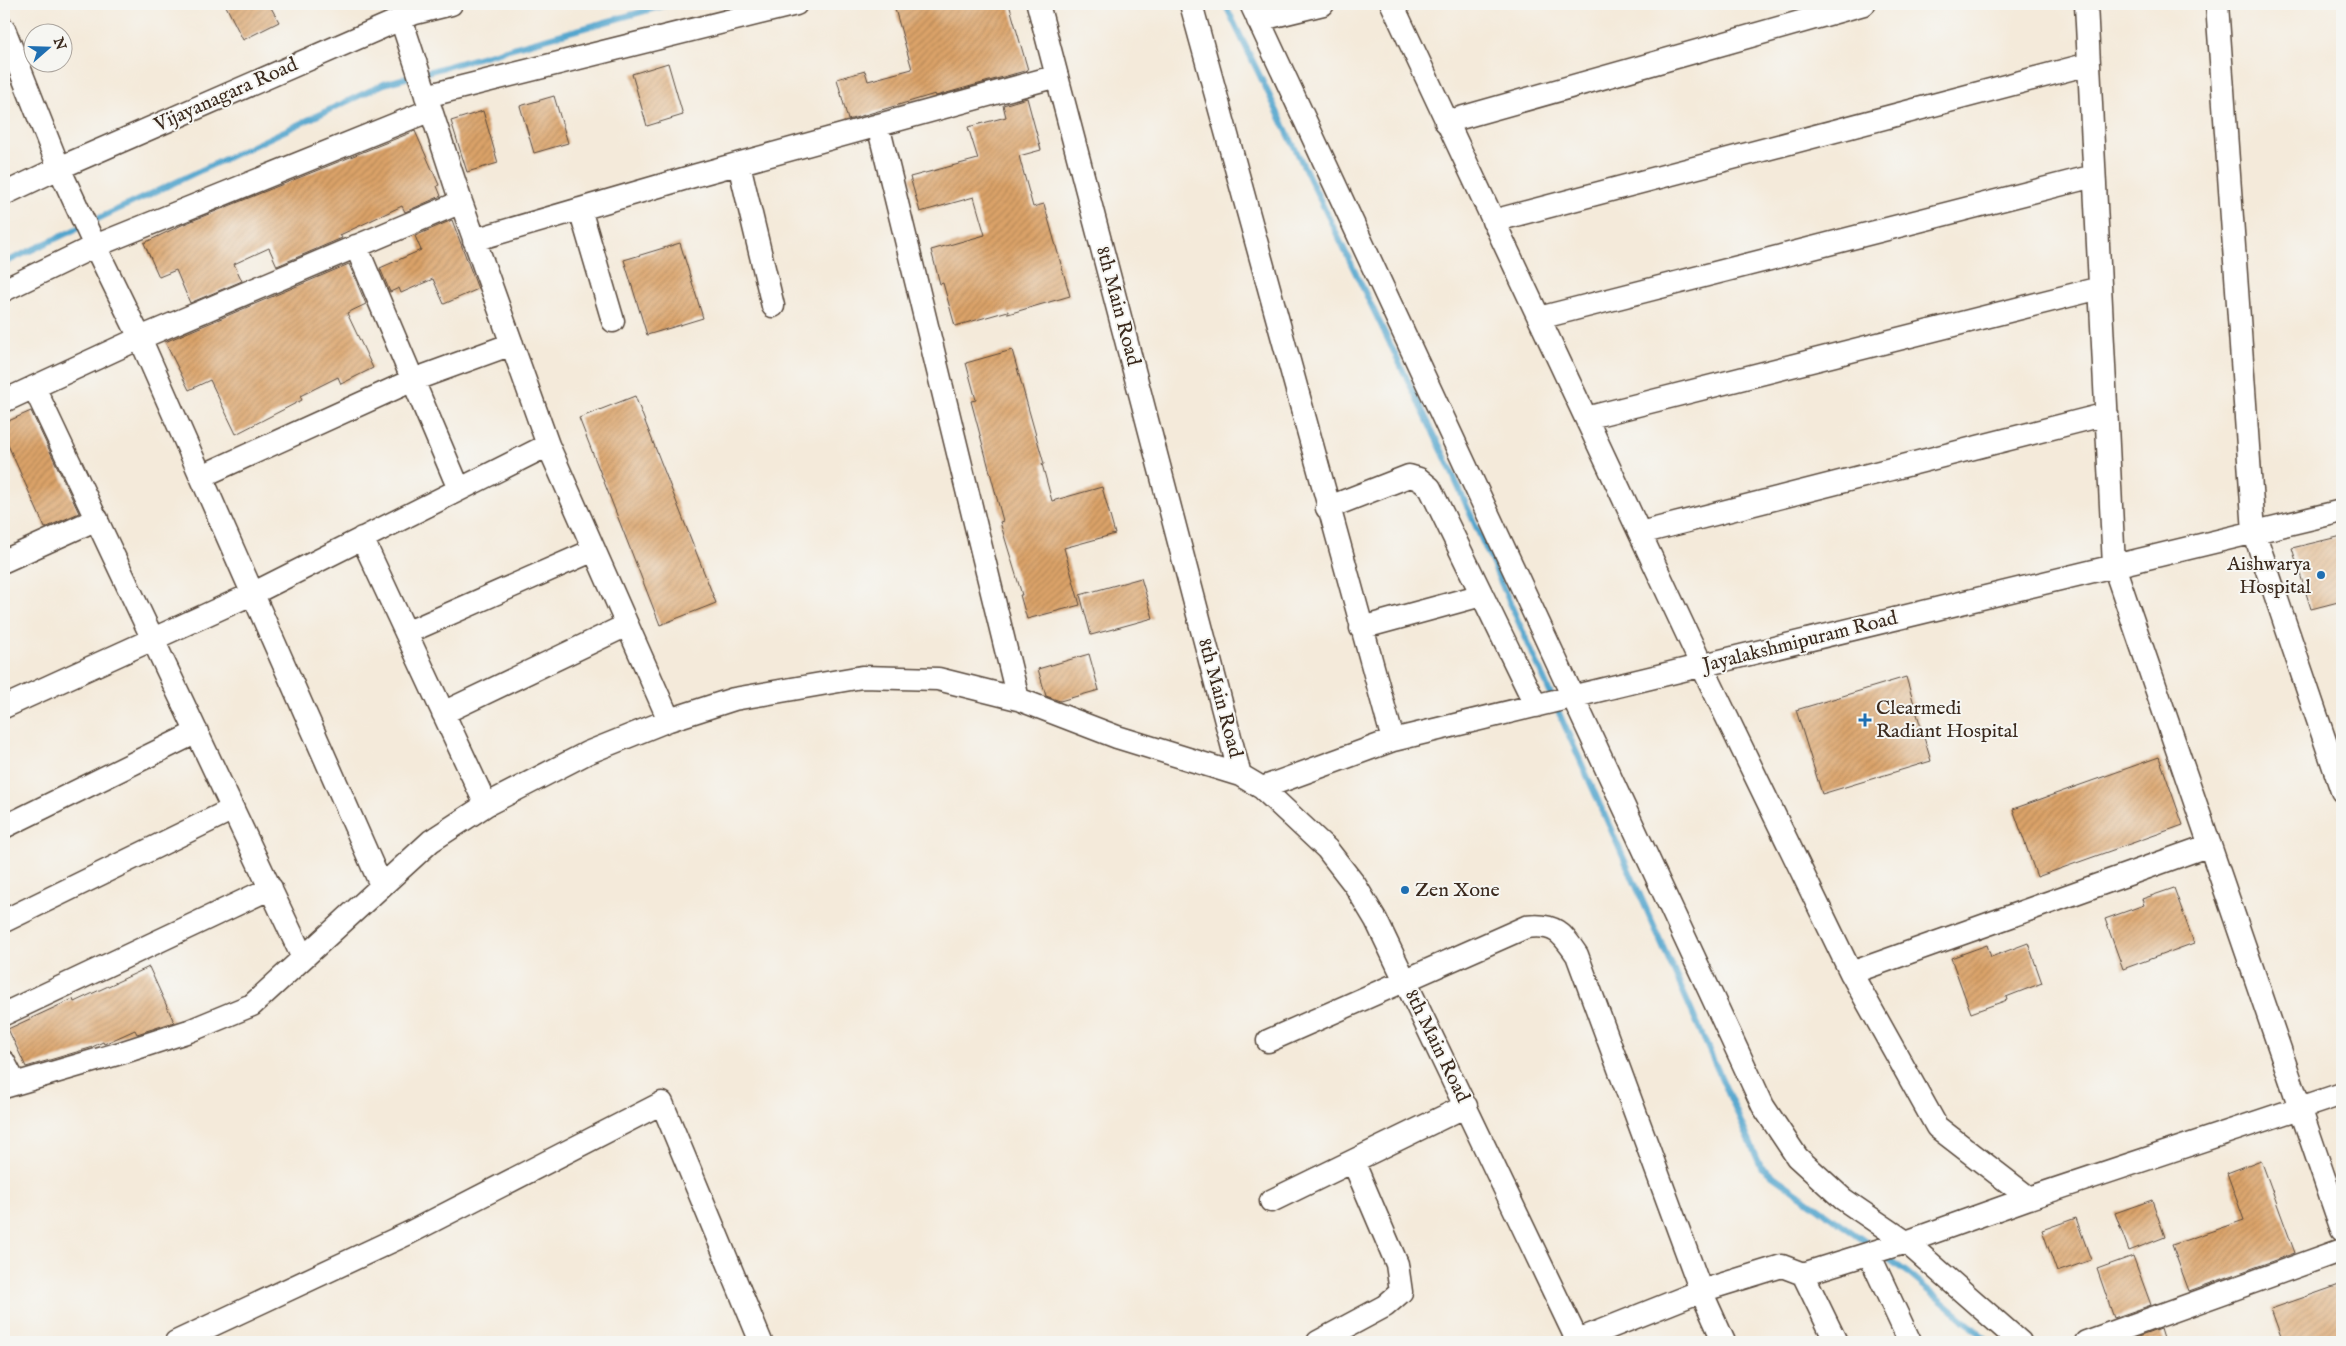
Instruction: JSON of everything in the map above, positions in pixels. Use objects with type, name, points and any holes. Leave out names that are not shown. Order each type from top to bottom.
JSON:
[{"type":"street","name":"Vijayanagara Road","points":[[4,194],[409,12],[451,4]]},
{"type":"street","points":[[4,290],[95,246],[429,103],[796,4]]},
{"type":"street","name":"8th Main Road","points":[[1038,4],[1240,775],[1262,788],[1327,849],[1355,885],[1376,920],[1466,1106],[1576,1342]]},
{"type":"street","points":[[1191,4],[1327,508],[1393,740]]},
{"type":"street","points":[[1323,4],[1254,12],[1763,1106],[1797,1157],[1843,1199],[1906,1242],[2020,1342]]},
{"type":"street","points":[[1392,4],[1702,666],[1851,973],[1937,1127],[2030,1198]]},
{"type":"street","points":[[1446,122],[1864,4]]},
{"type":"street","points":[[2086,4],[2114,566],[2342,1230]]},
{"type":"street","points":[[2217,4],[2254,532],[2342,791]]},
{"type":"street","points":[[409,12],[429,103],[474,240],[548,445],[669,720]]},
{"type":"street","points":[[4,29],[59,168],[140,338],[202,476],[381,885]]},
{"type":"street","points":[[1493,221],[2088,64]]},
{"type":"street","points":[[474,240],[1057,76]]},
{"type":"street","points":[[878,125],[1018,699]]},
{"type":"street","points":[[739,164],[772,306]]},
{"type":"street","points":[[1539,318],[2094,176]]},
{"type":"street","points":[[4,401],[140,338],[461,202]]},
{"type":"street","points":[[580,209],[613,321]]},
{"type":"street","points":[[356,246],[459,489]]},
{"type":"street","points":[[1586,418],[2100,288]]},
{"type":"street","points":[[202,476],[413,380],[512,344]]},
{"type":"street","points":[[34,387],[303,958]]},
{"type":"street","points":[[1640,533],[2106,414]]},
{"type":"street","points":[[4,707],[254,593],[548,445]]},
{"type":"street","points":[[1327,508],[1408,476],[1419,479],[1430,488],[1536,706]]},
{"type":"street","name":"Jayalakshmipuram Road","points":[[1262,788],[1393,740],[2342,511]]},
{"type":"street","points":[[4,561],[97,519]]},
{"type":"street","points":[[362,538],[486,805]]},
{"type":"street","points":[[406,633],[594,550]]},
{"type":"street","points":[[1361,628],[1482,595]]},
{"type":"street","points":[[443,713],[627,625]]},
{"type":"street","points":[[4,1062],[10,1085],[189,1031],[252,1005],[431,840],[486,805],[587,753],[669,720],[734,699],[862,677],[938,679],[1018,699],[1117,737],[1240,775]]},
{"type":"street","points":[[4,827],[197,732]]},
{"type":"street","points":[[4,921],[234,809]]},
{"type":"street","points":[[1851,973],[2210,845]]},
{"type":"street","points":[[4,1014],[270,888]]},
{"type":"street","points":[[1268,1041],[1526,927],[1543,925],[1562,934],[1576,955],[1701,1291],[1724,1342]]},
{"type":"street","points":[[1576,1342],[1701,1291],[1782,1266],[1803,1274],[1869,1254],[2342,1094]]},
{"type":"street","points":[[176,1342],[409,1233],[662,1103],[761,1342]]},
{"type":"street","points":[[1271,1201],[1466,1106]]},
{"type":"street","points":[[1318,1342],[1385,1306],[1401,1292],[1397,1264],[1353,1161]]},
{"type":"street","points":[[2086,1342],[2342,1250]]},
{"type":"street","points":[[1869,1254],[1910,1342]]},
{"type":"street","points":[[1803,1274],[1836,1342]]},
{"type":"building","points":[[225,4],[269,4],[279,22],[243,40]]},
{"type":"building","points":[[914,4],[1009,4],[1028,70],[936,96],[935,94],[848,120],[837,79],[865,71],[868,81],[912,69],[895,9]]},
{"type":"building","points":[[668,63],[683,115],[647,126],[632,74]]},
{"type":"building","points":[[554,96],[568,143],[534,153],[520,106]]},
{"type":"building","points":[[1027,98],[1041,150],[1019,156],[1033,207],[1044,204],[1070,296],[1008,314],[1008,311],[955,326],[943,283],[940,284],[931,250],[985,235],[974,197],[920,212],[910,177],[978,159],[968,127],[1006,117],[1003,105]]},
{"type":"building","points":[[483,111],[498,163],[467,172],[451,121]]},
{"type":"building","points":[[415,131],[439,185],[437,186],[441,196],[405,212],[402,206],[340,235],[342,238],[277,266],[269,248],[234,264],[242,281],[190,303],[176,270],[159,277],[144,243],[184,224]]},
{"type":"building","points":[[452,220],[478,289],[444,304],[433,279],[401,293],[399,288],[390,292],[380,268],[421,250],[415,236]]},
{"type":"building","points":[[680,243],[703,318],[647,335],[624,260]]},
{"type":"building","points":[[349,264],[366,304],[347,313],[373,368],[341,384],[338,377],[300,396],[302,400],[236,434],[210,380],[189,390],[165,342]]},
{"type":"building","points":[[1012,350],[1044,464],[1042,464],[1052,501],[1102,487],[1115,534],[1064,548],[1080,605],[1027,619],[1020,595],[1022,595],[1000,522],[1003,521],[971,401],[976,400],[966,363]]},
{"type":"building","points":[[635,396],[716,603],[660,625],[579,418]]},
{"type":"building","points":[[31,411],[79,513],[45,528],[4,436],[4,423]]},
{"type":"building","name":"Aishwarya Hospital","points":[[2342,536],[2342,601],[2311,609],[2292,548]]},
{"type":"building","points":[[1141,578],[1153,618],[1091,635],[1080,595]]},
{"type":"building","points":[[1089,654],[1099,690],[1060,701],[1046,696],[1038,669]]},
{"type":"building","points":[[1906,677],[1931,761],[1822,794],[1796,710]]},
{"type":"building","points":[[2159,757],[2183,825],[2037,877],[2013,809]]},
{"type":"building","points":[[2174,888],[2194,943],[2123,969],[2105,919],[2144,905],[2142,899]]},
{"type":"building","points":[[2028,943],[2042,983],[2006,997],[2007,1000],[1971,1013],[1951,958],[1987,945],[1991,957]]},
{"type":"building","points":[[149,967],[174,1022],[137,1034],[135,1030],[104,1044],[103,1042],[90,1048],[26,1067],[8,1029],[73,999],[74,1002]]},
{"type":"building","points":[[2261,1160],[2295,1253],[2189,1291],[2172,1245],[2244,1220],[2227,1173]]},
{"type":"building","points":[[2152,1200],[2165,1237],[2129,1251],[2115,1213]]},
{"type":"building","points":[[2076,1218],[2091,1260],[2057,1272],[2042,1230]]},
{"type":"building","points":[[2133,1256],[2151,1305],[2114,1318],[2097,1269]]},
{"type":"building","points":[[2342,1284],[2342,1339],[2334,1342],[2283,1342],[2271,1309]]},
{"type":"building","points":[[2160,1329],[2164,1342],[2124,1342]]},
{"type":"waterway","points":[[4,263],[384,84],[670,4]]},
{"type":"waterway","points":[[1225,4],[1444,455],[1552,697]]},
{"type":"waterway","points":[[1556,706],[1761,1167],[1873,1247]]},
{"type":"waterway","points":[[1883,1255],[1908,1273],[1990,1342]]},
{"type":"place","name":"Aishwarya Hospital","points":[[2321,575]]},
{"type":"place","name":"Clearmedi Radiant Hospital","points":[[1865,720]]},
{"type":"place","name":"Zen Xone","points":[[1405,890]]}]
